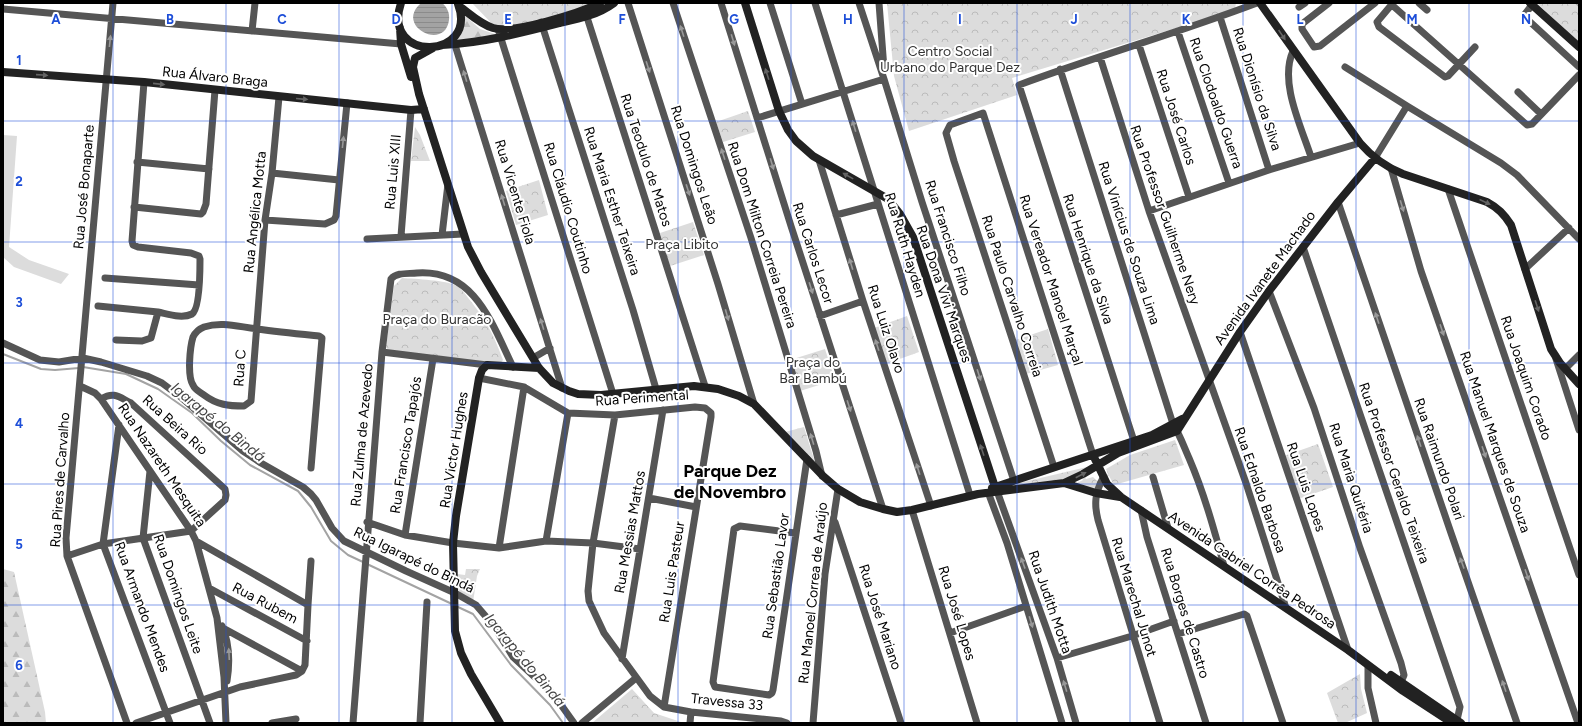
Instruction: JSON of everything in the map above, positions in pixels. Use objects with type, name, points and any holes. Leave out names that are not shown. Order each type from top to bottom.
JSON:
[{"type":"street","name":"Rua José Bonaparte","points":[[81,373],[113,3]]},
{"type":"street","points":[[252,31],[255,3]]},
{"type":"street","name":"Avenida Ivanete Machado","points":[[396,3],[401,44],[407,67],[419,94],[463,234],[481,272],[539,368],[546,376],[562,388],[588,395],[613,394],[684,386],[705,386],[728,392],[754,404],[822,476],[838,489],[860,502],[897,512],[931,506],[970,495],[984,493],[1039,472],[1175,428]]},
{"type":"street","points":[[401,3],[399,20],[402,31],[418,46],[433,48],[442,45],[455,36],[459,29],[461,14],[459,4]]},
{"type":"street","points":[[586,13],[600,3]]},
{"type":"street","points":[[442,45],[455,45],[500,33],[542,25],[601,10],[614,3]]},
{"type":"street","name":"Rua Domingos Leão","points":[[628,3],[714,270],[754,404]]},
{"type":"street","name":"Rua Dom Milton Correia Pereira","points":[[673,3],[751,238],[816,451],[822,476]]},
{"type":"street","name":"Rua Carlos Lecor","points":[[722,3],[757,118],[883,509]]},
{"type":"street","name":"Rua Dona Vivi Marques","points":[[744,3],[779,111],[788,130],[796,141],[819,160],[888,199],[900,214],[913,237],[996,489]]},
{"type":"street","points":[[770,3],[802,104]]},
{"type":"street","name":"Rua Ruth Hayden","points":[[815,3],[970,495]]},
{"type":"street","name":"Rua Francisco Filho","points":[[859,3],[1014,481]]},
{"type":"street","points":[[757,118],[884,79],[879,3]]},
{"type":"street","points":[[1060,70],[1178,32],[1257,3]]},
{"type":"street","points":[[1260,3],[1360,143],[1375,158],[1390,168],[1410,177],[1487,202],[1498,208],[1505,215],[1511,225],[1579,430]]},
{"type":"street","points":[[1329,3],[1302,24],[1302,29],[1314,47],[1320,46],[1375,3]]},
{"type":"street","points":[[1419,3],[1427,10]]},
{"type":"street","points":[[459,4],[480,22],[500,33]]},
{"type":"street","points":[[1475,47],[1459,64],[1448,76],[1445,77],[1379,27],[1377,22],[1393,4],[1459,64],[1526,125],[1532,124],[1579,75]]},
{"type":"street","points":[[1579,48],[1531,4],[1525,14],[1528,20],[1579,67]]},
{"type":"street","points":[[3,9],[401,44]]},
{"type":"street","name":"Rua Teodulo de Matos","points":[[586,13],[705,386]]},
{"type":"street","name":"Rua Dionísio da Silva","points":[[1220,17],[1269,170]]},
{"type":"street","name":"Rua Maria Esther Teixeira","points":[[542,25],[633,310],[656,389]]},
{"type":"street","name":"Rua Clodoaldo Guerra","points":[[1178,32],[1229,183]]},
{"type":"street","name":"Rua Cláudio Coutinho","points":[[500,33],[613,394]]},
{"type":"street","name":"Rua José Carlos","points":[[1138,44],[1189,197]]},
{"type":"street","name":"Rua Vicente Fiola","points":[[455,45],[562,388]]},
{"type":"street","name":"Avenida Ivanete Machado","points":[[419,94],[413,63],[418,56],[433,48]]},
{"type":"street","points":[[1293,51],[1288,68],[1290,92],[1311,157]]},
{"type":"street","name":"Rua Professor Guilherme Nery","points":[[1100,57],[1149,211],[1208,381]]},
{"type":"street","points":[[1346,67],[1501,163],[1517,175],[1579,239]]},
{"type":"street","name":"Rua Henrique da Silva","points":[[1060,70],[1019,85],[1134,441]]},
{"type":"street","name":"Rua Vinícius de Souza Lima","points":[[1060,70],[1175,428],[1193,468],[1211,517],[1224,566]]},
{"type":"street","name":"Rua Álvaro Braga","points":[[3,72],[144,82],[412,110],[424,109]]},
{"type":"street","points":[[98,306],[158,312],[180,316],[193,312],[196,309],[199,285],[199,256],[191,253],[138,247],[133,245],[132,241],[144,82]]},
{"type":"street","points":[[134,207],[201,214],[203,212],[206,204],[215,90]]},
{"type":"street","points":[[1518,92],[1541,114]]},
{"type":"street","name":"Rua Angélica Motta","points":[[256,329],[265,220],[272,173],[279,97]]},
{"type":"street","points":[[265,220],[325,224],[334,220],[336,216],[340,180],[347,103]]},
{"type":"street","points":[[1375,158],[1407,106]]},
{"type":"street","name":"Rua Luis XIII","points":[[401,236],[412,110]]},
{"type":"street","name":"Rua Vereador Manoel Marçal","points":[[946,133],[950,125],[983,113],[1093,455]]},
{"type":"street","name":"Rua Paulo Carvalho Correia","points":[[946,133],[1054,467]]},
{"type":"street","points":[[1149,211],[1269,170],[1360,143]]},
{"type":"street","name":"Avenida Ivanete Machado","points":[[996,489],[1064,483],[1084,474],[1126,449],[1166,436],[1183,419],[1240,332],[1269,291],[1338,202],[1375,158]]},
{"type":"street","name":"Rua Luiz Olavo","points":[[819,160],[862,301],[931,506]]},
{"type":"street","points":[[137,162],[209,170]]},
{"type":"street","name":"Rua Manuel Marques de Souza","points":[[1390,168],[1421,270],[1578,723]]},
{"type":"street","points":[[272,173],[340,180]]},
{"type":"street","points":[[442,235],[448,184]]},
{"type":"street","name":"Rua Joaquim Corado","points":[[1448,189],[1579,575]]},
{"type":"street","name":"Rua Raimundo Polari","points":[[1338,202],[1366,288],[1517,723]]},
{"type":"street","points":[[836,215],[878,204]]},
{"type":"street","points":[[1525,269],[1569,228]]},
{"type":"street","points":[[367,239],[401,236],[463,234]]},
{"type":"street","name":"Rua Professor Geraldo Teixeira","points":[[1303,247],[1460,707],[1456,722]]},
{"type":"street","name":"Rua Zulma de Azevedo","points":[[353,723],[367,522],[382,352],[389,285],[394,276],[399,274],[420,273],[439,274],[453,279],[466,287],[478,300],[485,311],[513,367]]},
{"type":"street","points":[[105,278],[199,285]]},
{"type":"street","name":"Rua Maria Quitéria","points":[[1269,291],[1314,408],[1403,678]]},
{"type":"street","points":[[820,316],[862,301]]},
{"type":"street","points":[[116,340],[142,341],[151,338],[158,312]]},
{"type":"street","name":"Rua C","points":[[216,324],[234,324],[256,329],[251,401],[244,406],[213,402],[192,385],[189,372],[193,338],[196,332],[202,328],[216,324]]},
{"type":"street","points":[[256,329],[319,336],[322,338],[311,468]]},
{"type":"street","name":"Rua Luis Lopes","points":[[1240,332],[1348,650]]},
{"type":"street","name":"Rua Igarapé do Bindá","points":[[3,343],[40,360],[49,362],[83,360],[101,362],[147,376],[162,383],[182,398],[243,451],[307,490],[316,500],[337,535],[344,541],[365,554],[455,597],[476,605],[494,626],[513,657],[554,695],[574,723]]},
{"type":"street","points":[[533,358],[550,348]]},
{"type":"street","points":[[382,352],[434,359],[513,367],[539,368]]},
{"type":"street","points":[[1565,369],[1579,355]]},
{"type":"street","points":[[1556,357],[1579,384]]},
{"type":"street","name":"Rua Francisco Tapajós","points":[[405,535],[434,359]]},
{"type":"street","name":"Rua Victor Hughes","points":[[487,364],[482,370],[479,378],[456,516],[454,543],[455,612],[456,632],[461,653],[471,674],[500,723]]},
{"type":"street","name":"Rua Pires de Carvalho","points":[[81,373],[66,538],[67,556],[127,723]]},
{"type":"street","points":[[479,378],[524,387],[568,413],[546,541]]},
{"type":"street","name":"Rua Ednaldo Barbosa","points":[[1208,381],[1246,483],[1286,608]]},
{"type":"street","name":"Rua Nazareth Mesquita","points":[[80,386],[88,388],[101,399],[191,531],[196,541],[217,618],[226,693]]},
{"type":"street","points":[[499,548],[524,387]]},
{"type":"street","name":"Rua Beira Rio","points":[[101,399],[111,394],[117,395],[131,403],[225,489],[225,500],[191,531]]},
{"type":"street","name":"Rua Perimental","points":[[568,413],[615,415],[663,410],[705,408],[711,413],[711,418]]},
{"type":"street","name":"Rua Messias Mattos","points":[[622,659],[663,410]]},
{"type":"street","points":[[615,415],[593,543],[588,591],[589,601],[604,633],[622,659],[650,696],[664,707]]},
{"type":"street","name":"Rua Luis Pasteur","points":[[664,707],[711,418]]},
{"type":"street","name":"Rua Armando Mendes","points":[[119,425],[104,544],[170,723]]},
{"type":"street","name":"Avenida Gabriel Corrêa Pedrosa","points":[[1093,455],[1103,478],[1121,497],[1368,665],[1456,722]]},
{"type":"street","name":"Rua Sebastião Lavor","points":[[795,533],[740,526],[734,529],[713,682],[714,687],[769,695],[772,693],[807,459]]},
{"type":"street","name":"Rua Domingos Leite","points":[[150,471],[142,538],[210,723]]},
{"type":"street","points":[[1038,485],[1039,472]]},
{"type":"street","name":"Rua Marechal Junot","points":[[1103,478],[1096,493],[1095,507],[1098,520],[1132,636],[1160,723]]},
{"type":"street","points":[[1154,478],[1168,528]]},
{"type":"street","name":"Avenida Gabriel Corrêa Pedrosa","points":[[1064,483],[1096,493],[1121,497]]},
{"type":"street","name":"Rua Manoel Correa de Araújo","points":[[813,723],[825,582],[838,489]]},
{"type":"street","name":"Rua Judith Motta","points":[[996,489],[1057,658],[1076,723]]},
{"type":"street","name":"Rua Judith Motta","points":[[984,493],[1006,543],[1062,723]]},
{"type":"street","points":[[649,498],[696,507]]},
{"type":"street","name":"Rua José Lopes","points":[[912,510],[977,723]]},
{"type":"street","name":"Rua Borges de Castro","points":[[1141,510],[1147,537],[1206,723]]},
{"type":"street","name":"Rua José Mariano","points":[[834,519],[901,723]]},
{"type":"street","points":[[367,522],[405,535],[454,543],[499,548],[546,541],[593,543],[640,549]]},
{"type":"street","points":[[67,556],[104,544],[191,531]]},
{"type":"street","points":[[196,541],[308,605]]},
{"type":"street","points":[[136,723],[240,687],[296,675],[302,671],[305,665],[307,641],[310,560]]},
{"type":"street","name":"Rua Rubem","points":[[210,588],[307,641]]},
{"type":"street","points":[[420,723],[427,602]]},
{"type":"street","points":[[950,632],[1026,606]]},
{"type":"street","points":[[1178,634],[1244,614],[1249,618],[1283,723]]},
{"type":"street","name":"Rua Nazareth Mesquita","points":[[217,618],[228,645],[229,654],[226,693],[226,723]]},
{"type":"street","points":[[1057,658],[1132,636],[1174,621]]},
{"type":"street","points":[[222,628],[302,671]]},
{"type":"street","points":[[1368,665],[1368,688],[1376,723]]},
{"type":"street","name":"Avenida Gabriel Corrêa Pedrosa","points":[[1368,665],[1403,678],[1456,722]]},
{"type":"street","points":[[582,723],[636,678]]},
{"type":"street","name":"Travessa 33","points":[[664,707],[739,720],[782,721],[787,723]]},
{"type":"street","points":[[690,723],[691,712]]},
{"type":"street","points":[[272,723],[296,719]]},
{"type":"green space","points":[[472,3],[596,3],[538,23],[496,28]]},
{"type":"green space","name":"Centro Social Urbano do Parque Dez","points":[[887,3],[1236,3],[1235,9],[1216,16],[1012,78],[1017,95],[909,131],[894,76]]},
{"type":"green space","points":[[1537,3],[1579,3],[1579,43],[1542,8]]},
{"type":"green space","points":[[463,14],[480,29],[498,35],[451,43]]},
{"type":"green space","points":[[748,111],[755,132],[723,142],[716,122]]},
{"type":"green space","points":[[415,127],[420,135],[430,161],[411,161]]},
{"type":"green space","points":[[3,135],[17,136],[9,247],[29,260],[69,274],[61,284],[14,267],[3,257]]},
{"type":"green space","points":[[539,180],[548,215],[516,225],[506,191]]},
{"type":"green space","name":"Praça Libito","points":[[693,222],[704,255],[670,266],[660,233]]},
{"type":"green space","name":"Praça do Buracão","points":[[402,278],[446,282],[461,289],[489,328],[503,360],[500,364],[388,350],[386,347],[394,286]]},
{"type":"green space","points":[[907,316],[919,352],[886,364],[874,328]]},
{"type":"green space","points":[[1048,329],[1058,365],[1026,374],[1015,340]]},
{"type":"green space","name":"Praça do Bar Bambú","points":[[825,349],[835,380],[800,391],[790,360]]},
{"type":"green space","points":[[804,427],[817,469],[785,432]]},
{"type":"green space","points":[[1175,440],[1184,465],[1114,485],[1109,476],[1098,482],[1095,490],[1071,486],[1083,480],[1081,475],[1044,485],[1011,488],[1011,485],[1087,467],[1088,471],[1083,474],[1086,479],[1093,477],[1097,481],[1108,474],[1106,469],[1130,455]]},
{"type":"green space","points":[[1318,444],[1333,487],[1298,499],[1284,456]]},
{"type":"green space","points":[[3,569],[14,572],[45,712],[46,723],[3,723]]},
{"type":"green space","points":[[466,569],[480,569],[477,576],[473,602],[461,594],[457,584],[457,574],[465,575]]},
{"type":"green space","points":[[1360,674],[1361,689],[1367,713],[1345,723],[1338,723],[1327,693]]},
{"type":"green space","points":[[632,689],[654,713],[684,723],[592,723]]},
{"type":"shaded area","points":[[421,3],[442,3],[444,5],[448,10],[449,15],[446,29],[439,34],[431,35],[423,32],[417,27],[413,20],[414,12]]},
{"type":"waterway","points":[[1576,3],[1579,6]]},
{"type":"waterway","name":"Igarapé do Bindá","points":[[3,354],[41,369],[55,370],[79,368]]},
{"type":"waterway","name":"Igarapé do Bindá","points":[[83,367],[126,374],[158,389],[192,413],[221,441],[250,465],[298,491],[311,507],[331,541],[348,555],[363,562]]},
{"type":"waterway","name":"Igarapé do Bindá","points":[[367,564],[452,604]]},
{"type":"waterway","name":"Igarapé do Bindá","points":[[458,607],[473,614],[511,665],[550,705],[563,723]]},
{"type":"district","name":"Parque Dez de Novembro","points":[[730,481]]}]
